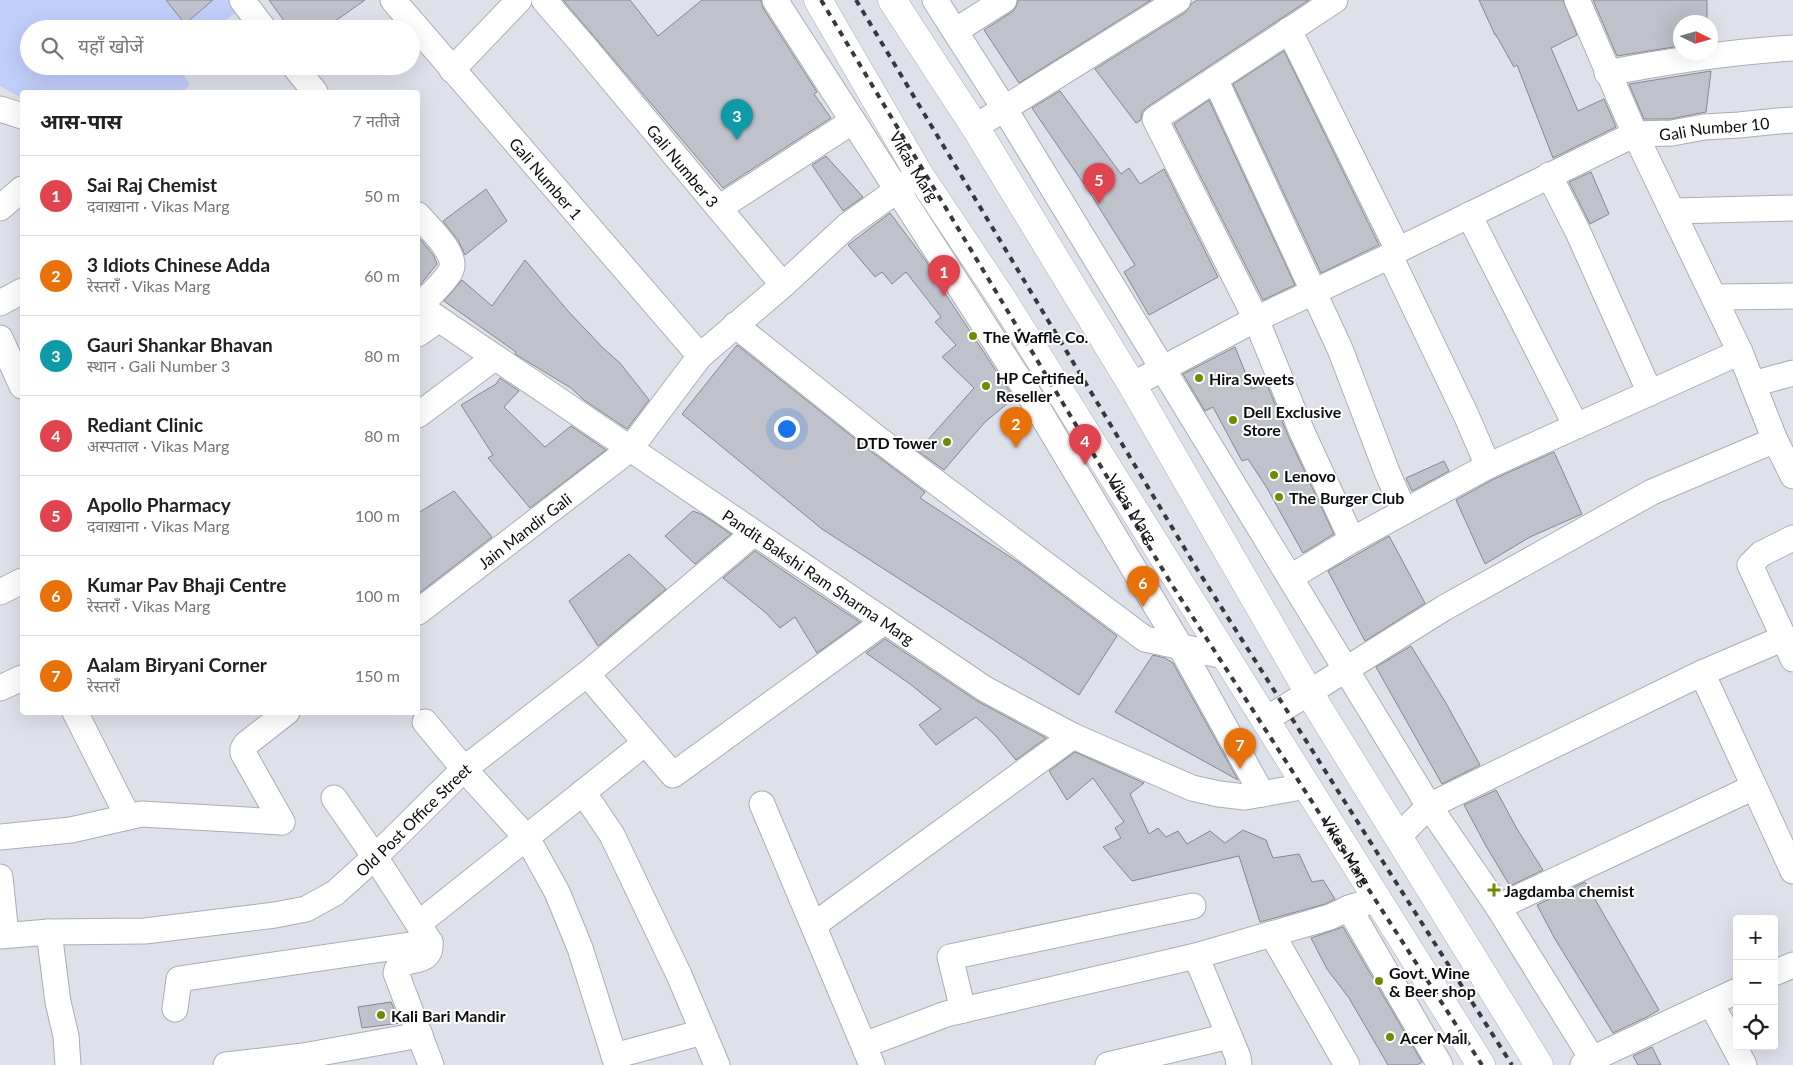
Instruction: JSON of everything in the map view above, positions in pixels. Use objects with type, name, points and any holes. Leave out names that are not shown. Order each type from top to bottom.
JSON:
[{"type":"main road","name":"Vikas Marg","points":[[818,0],[919,174],[1000,297],[1481,1065]]},
{"type":"main road","points":[[892,0],[975,128],[1132,385],[1308,692],[1539,1065]]},
{"type":"street","points":[[242,0],[257,20]]},
{"type":"street","name":"Gali Number 1","points":[[393,0],[410,20]]},
{"type":"street","points":[[452,70],[520,0]]},
{"type":"street","name":"Gali Number 3","points":[[544,0],[584,45],[783,285]]},
{"type":"street","points":[[775,0],[1038,407],[1180,646],[1253,795]]},
{"type":"street","points":[[935,0],[1004,108],[1429,806],[1498,907],[1590,1063],[1733,993]]},
{"type":"street","points":[[955,31],[1004,0]]},
{"type":"street","points":[[975,128],[1178,0]]},
{"type":"street","points":[[1335,0],[1155,120],[1256,319],[1302,432],[1352,540]]},
{"type":"street","points":[[1577,0],[1635,134],[1740,352],[1775,440],[1792,470]]},
{"type":"street","points":[[1289,30],[1394,253],[1488,466]]},
{"type":"street","name":"Gali Number 1","points":[[420,32],[700,356]]},
{"type":"street","points":[[1607,72],[1673,60],[1793,48]]},
{"type":"street","points":[[301,75],[313,90]]},
{"type":"street","points":[[1215,79],[1340,349],[1404,511]]},
{"type":"street","points":[[0,109],[20,115]]},
{"type":"street","name":"Gali Number 10","points":[[1635,134],[1672,133],[1704,126],[1739,126],[1778,120],[1793,120]]},
{"type":"street","points":[[719,208],[853,121]]},
{"type":"street","points":[[1132,385],[1256,319],[1635,134]]},
{"type":"street","name":"Jain Mandir Gali","points":[[420,610],[630,449],[700,356],[783,285],[847,226],[919,174]]},
{"type":"street","points":[[1549,175],[1578,232],[1650,393]]},
{"type":"street","points":[[0,208],[20,190]]},
{"type":"street","points":[[1673,211],[1793,208]]},
{"type":"street","points":[[1469,215],[1576,426]]},
{"type":"street","points":[[420,217],[449,252],[452,261],[451,271],[425,310],[420,327]]},
{"type":"street","points":[[0,303],[20,292]]},
{"type":"street","points":[[1714,297],[1793,296]]},
{"type":"street","name":"Pandit Bakshi Ram Sharma Marg","points":[[425,310],[986,689],[1073,736],[1192,788],[1219,794],[1253,795],[1306,786]]},
{"type":"street","points":[[736,325],[873,435],[1145,639],[1224,656]]},
{"type":"street","points":[[0,338],[20,382]]},
{"type":"street","points":[[1291,577],[1352,540],[1488,466],[1740,352]]},
{"type":"street","points":[[420,414],[494,358]]},
{"type":"street","points":[[1753,384],[1793,373]]},
{"type":"street","points":[[1265,720],[1344,669],[1453,603],[1652,492],[1775,440]]},
{"type":"street","name":"Old Post Office Street","points":[[3,936],[49,932],[145,931],[276,915],[306,908],[335,893],[375,857],[464,769],[587,674],[754,533]]},
{"type":"street","points":[[1398,837],[1429,806],[1702,673],[1788,649],[1750,565],[1761,554],[1793,538]]},
{"type":"street","points":[[0,592],[20,582]]},
{"type":"street","points":[[587,674],[673,775],[885,621]]},
{"type":"street","points":[[1702,673],[1793,871]]},
{"type":"street","points":[[0,688],[20,679]]},
{"type":"street","points":[[77,715],[128,816]]},
{"type":"street","points":[[0,837],[71,830],[141,814],[282,822],[243,753],[246,744],[282,716]]},
{"type":"street","points":[[425,722],[526,838],[557,892],[580,948],[616,1061],[703,1032]]},
{"type":"street","points":[[814,925],[1073,736]]},
{"type":"street","points":[[175,1009],[179,979],[424,933],[526,838],[645,743]]},
{"type":"street","points":[[1498,907],[1754,787]]},
{"type":"street","points":[[583,792],[612,835],[679,975],[717,1065]]},
{"type":"street","points":[[334,798],[424,933],[431,950],[426,957],[396,968],[396,973],[431,1065]]},
{"type":"street","points":[[762,804],[868,1055],[946,1014],[1196,956],[1330,917],[1349,908],[1378,899]]},
{"type":"street","points":[[0,877],[3,936]]},
{"type":"street","points":[[962,1010],[950,957],[1192,906]]},
{"type":"street","points":[[1349,908],[1440,1065]]},
{"type":"street","points":[[49,932],[58,1002],[66,1036],[68,1065]]},
{"type":"street","points":[[1272,934],[1347,1065]]},
{"type":"street","points":[[1196,956],[1238,1057],[1239,1065]]},
{"type":"street","points":[[1778,971],[1793,964]]},
{"type":"street","points":[[1711,1003],[1744,1065]]},
{"type":"street","points":[[226,1065],[303,1056],[420,1035]]},
{"type":"street","points":[[1108,1065],[1229,1036]]},
{"type":"shaded area","points":[[0,0],[234,0],[242,8],[225,20],[20,20],[20,75],[184,75],[190,85],[184,90],[20,90],[20,97],[0,86]]},
{"type":"building","points":[[166,0],[213,0],[190,20],[182,20]]},
{"type":"building","points":[[269,0],[365,0],[337,20],[283,20]]},
{"type":"building","points":[[563,0],[630,0],[658,36],[702,0],[761,0],[763,8],[817,92],[814,94],[831,118],[723,188]]},
{"type":"building","points":[[1018,0],[1151,0],[1019,83],[984,30],[1012,12]]},
{"type":"building","points":[[1197,0],[1309,0],[1147,107],[1142,112],[1141,120],[1136,123],[1095,69],[1186,12],[1191,4]]},
{"type":"building","points":[[1479,0],[1563,0],[1577,35],[1551,48],[1578,111],[1604,99],[1616,127],[1553,158],[1517,65],[1514,67],[1495,35]]},
{"type":"building","points":[[1593,0],[1707,0],[1707,15],[1673,15],[1673,47],[1617,56]]},
{"type":"building","points":[[1284,51],[1379,245],[1321,273],[1233,84]]},
{"type":"building","points":[[1711,71],[1706,112],[1670,119],[1644,119],[1629,84]]},
{"type":"building","points":[[1060,91],[1121,174],[1129,168],[1140,184],[1164,169],[1218,277],[1149,315],[1124,272],[1135,265],[1090,193],[1032,108]]},
{"type":"building","points":[[1209,100],[1295,285],[1263,300],[1174,124]]},
{"type":"building","points":[[826,156],[863,197],[843,211],[812,165]]},
{"type":"building","points":[[1591,172],[1609,214],[1590,224],[1569,182]]},
{"type":"building","points":[[486,189],[507,221],[465,255],[458,240],[443,221]]},
{"type":"building","points":[[890,213],[926,261],[929,269],[1014,398],[985,422],[944,470],[918,451],[974,388],[942,357],[956,345],[935,322],[941,317],[906,272],[892,284],[882,272],[875,277],[848,245]]},
{"type":"building","points":[[420,239],[434,256],[437,264],[420,285]]},
{"type":"building","points":[[525,260],[568,311],[620,363],[649,400],[627,429],[584,400],[571,388],[515,354],[516,352],[444,301],[462,280],[492,306]]},
{"type":"building","points":[[737,345],[925,492],[920,498],[1021,564],[1117,636],[1079,695],[822,529],[682,414]]},
{"type":"building","points":[[1235,347],[1252,389],[1266,382],[1289,438],[1334,534],[1303,553],[1267,488],[1248,459],[1242,461],[1213,407],[1205,411],[1183,374]]},
{"type":"building","points":[[500,378],[519,391],[504,407],[545,447],[571,426],[606,450],[530,508],[488,458],[493,455],[461,405],[496,384]]},
{"type":"building","points":[[1554,452],[1582,514],[1530,537],[1485,564],[1456,500],[1494,479]]},
{"type":"building","points":[[1444,461],[1449,471],[1412,491],[1406,478]]},
{"type":"building","points":[[454,491],[492,537],[420,592],[420,512]]},
{"type":"building","points":[[693,511],[703,515],[731,534],[695,564],[665,536]]},
{"type":"building","points":[[1389,536],[1425,603],[1365,641],[1328,571]]},
{"type":"building","points":[[755,551],[860,622],[817,653],[795,617],[780,628],[766,613],[723,578]]},
{"type":"building","points":[[629,554],[666,589],[598,646],[569,601]]},
{"type":"building","points":[[885,639],[977,701],[1046,738],[1016,760],[995,735],[976,717],[936,745],[919,725],[941,709],[866,653]]},
{"type":"building","points":[[1411,646],[1447,705],[1480,765],[1442,784],[1376,667]]},
{"type":"building","points":[[1153,655],[1165,658],[1173,663],[1238,780],[1115,712]]},
{"type":"building","points":[[1075,752],[1144,783],[1130,794],[1149,834],[1158,828],[1166,837],[1178,831],[1187,844],[1210,831],[1225,843],[1243,830],[1266,840],[1273,858],[1299,854],[1312,882],[1323,880],[1335,899],[1325,904],[1260,922],[1239,856],[1132,881],[1103,847],[1121,838],[1115,828],[1124,822],[1093,778],[1067,800],[1049,771]]},
{"type":"building","points":[[1496,790],[1517,829],[1543,870],[1510,886],[1464,805]]},
{"type":"building","points":[[1585,882],[1659,1010],[1613,1033],[1555,939],[1537,905]]},
{"type":"building","points":[[1343,927],[1422,1062],[1417,1065],[1388,1065],[1349,998],[1327,969],[1311,938]]},
{"type":"building","name":"Kali Bari Mandir","points":[[391,1002],[400,1023],[362,1028],[358,1007]]},
{"type":"building","points":[[1652,1047],[1661,1065],[1638,1065],[1633,1056]]},
{"type":"railway","points":[[821,0],[1172,585],[1482,1065]]},
{"type":"railway","points":[[856,0],[1197,569],[1512,1065]]},
{"type":"place","name":"Gauri Shankar Bhavan","points":[[737,140]]},
{"type":"place","name":"Apollo Pharmacy","points":[[1099,204]]},
{"type":"place","name":"Sai Raj Chemist","points":[[944,296]]},
{"type":"place","name":"The Waffle Co.","points":[[973,336]]},
{"type":"place","name":"Hira Sweets","points":[[1199,378]]},
{"type":"place","name":"HP Certified Reseller","points":[[986,386]]},
{"type":"place","name":"Dell Exclusive Store","points":[[1233,420]]},
{"type":"place","name":"DTD Tower","points":[[947,442]]},
{"type":"place","name":"3 Idiots Chinese Adda","points":[[1016,448]]},
{"type":"place","name":"Rediant Clinic","points":[[1085,465]]},
{"type":"place","name":"Lenovo","points":[[1274,475]]},
{"type":"place","name":"The Burger Club","points":[[1279,497]]},
{"type":"place","name":"Kumar Pav Bhaji Centre","points":[[1143,607]]},
{"type":"place","name":"Aalam Biryani Corner","points":[[1240,769]]},
{"type":"place","name":"Jagdamba chemist","points":[[1494,890]]},
{"type":"place","name":"Govt. Wine & Beer shop","points":[[1379,981]]},
{"type":"place","name":"Kali Bari Mandir","points":[[381,1015]]},
{"type":"place","name":"Acer Mall","points":[[1390,1037]]}]
